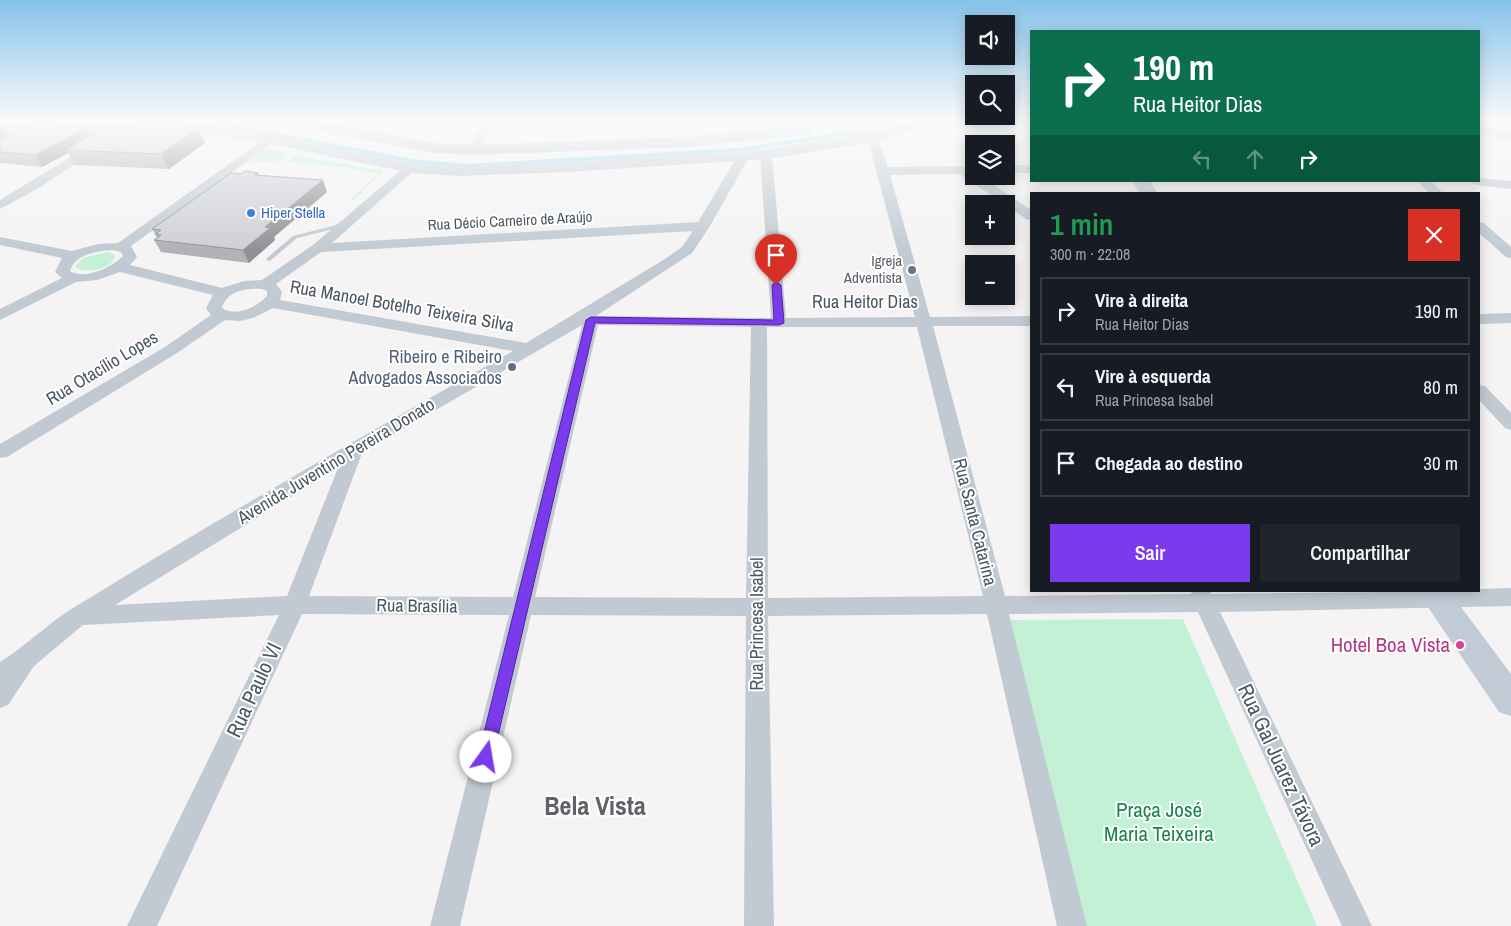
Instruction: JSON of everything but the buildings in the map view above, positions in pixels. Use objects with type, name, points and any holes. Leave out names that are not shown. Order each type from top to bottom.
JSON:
[{"type":"main road","points":[[393,164],[443,171],[600,164]]},
{"type":"main road","points":[[1434,594],[1511,701]]},
{"type":"street","points":[[0,205],[68,164]]},
{"type":"street","points":[[120,246],[235,164]]},
{"type":"street","name":"Avenida Juventino Pereira Donato","points":[[0,674],[28,657],[78,616],[354,449],[526,348],[584,320],[687,250],[738,164]]},
{"type":"street","name":"Rua Princesa Isabel","points":[[759,926],[757,607],[769,322],[766,164]]},
{"type":"street","name":"Rua Santa Catarina","points":[[880,164],[924,322],[996,604],[1072,926]]},
{"type":"street","points":[[265,285],[318,248],[411,168]]},
{"type":"street","points":[[1015,169],[1030,169]]},
{"type":"street","points":[[883,171],[965,170]]},
{"type":"street","points":[[1480,181],[1511,185]]},
{"type":"street","points":[[1424,182],[1436,192]]},
{"type":"street","points":[[989,185],[1030,215]]},
{"type":"street","name":"Rua Décio Carneiro de Araújo","points":[[318,248],[703,226]]},
{"type":"street","points":[[1485,236],[1511,236]]},
{"type":"street","points":[[1485,236],[1511,254]]},
{"type":"street","points":[[0,241],[74,256]]},
{"type":"street","points":[[103,246],[120,246],[127,249],[130,256],[119,267],[91,277],[73,278],[65,276],[62,272],[62,267],[66,261],[74,256],[103,246]]},
{"type":"street","points":[[119,267],[224,293]]},
{"type":"street","points":[[0,315],[73,278]]},
{"type":"street","points":[[265,285],[272,288],[275,292],[275,297],[270,303],[253,313],[236,316],[222,315],[214,308],[216,300],[224,293],[240,286],[265,285]]},
{"type":"street","name":"Rua Manoel Botelho Teixeira Silva","points":[[270,303],[526,348]]},
{"type":"street","name":"Rua Otacílio Lopes","points":[[0,452],[140,369],[222,315]]},
{"type":"street","points":[[1480,319],[1511,318]]},
{"type":"street","points":[[445,926],[522,607],[584,320]]},
{"type":"street","name":"Rua Heitor Dias","points":[[584,320],[769,322],[1030,321]]},
{"type":"street","points":[[1480,391],[1511,424]]},
{"type":"street","name":"Rua Paulo VI","points":[[142,926],[295,604],[354,449]]},
{"type":"street","name":"Rua Brasília","points":[[78,616],[295,604],[522,607],[757,607],[996,604],[1203,597],[1434,594],[1511,597]]},
{"type":"street","name":"Rua Gal Juarez Távora","points":[[1203,597],[1357,926]]},
{"type":"street","points":[[0,697],[28,657]]},
{"type":"lane","points":[[283,235],[295,237],[345,225]]},
{"type":"lane","points":[[269,259],[295,237]]},
{"type":"green space","points":[[310,164],[346,164],[384,171],[353,200],[350,200],[379,173]]},
{"type":"green space","points":[[108,252],[115,257],[109,265],[99,269],[88,270],[78,269],[75,266],[83,258]]},
{"type":"green space","name":"Praça José Maria Teixeira","points":[[1183,619],[1317,926],[1078,926],[1002,620]]},
{"type":"waterway","points":[[448,164],[468,166],[498,164]]},
{"type":"place","name":"Hiper Stella","points":[[251,213]]},
{"type":"place","name":"Igreja Adventista","points":[[912,270]]},
{"type":"place","name":"Ribeiro e Ribeiro Advogados Associados","points":[[512,367]]},
{"type":"place","name":"Hotel Boa Vista","points":[[1460,645]]},
{"type":"district","name":"Bela Vista","points":[[595,806]]},
{"type":"route","points":[[486,757],[591,320],[779,323],[776,285]]}]
